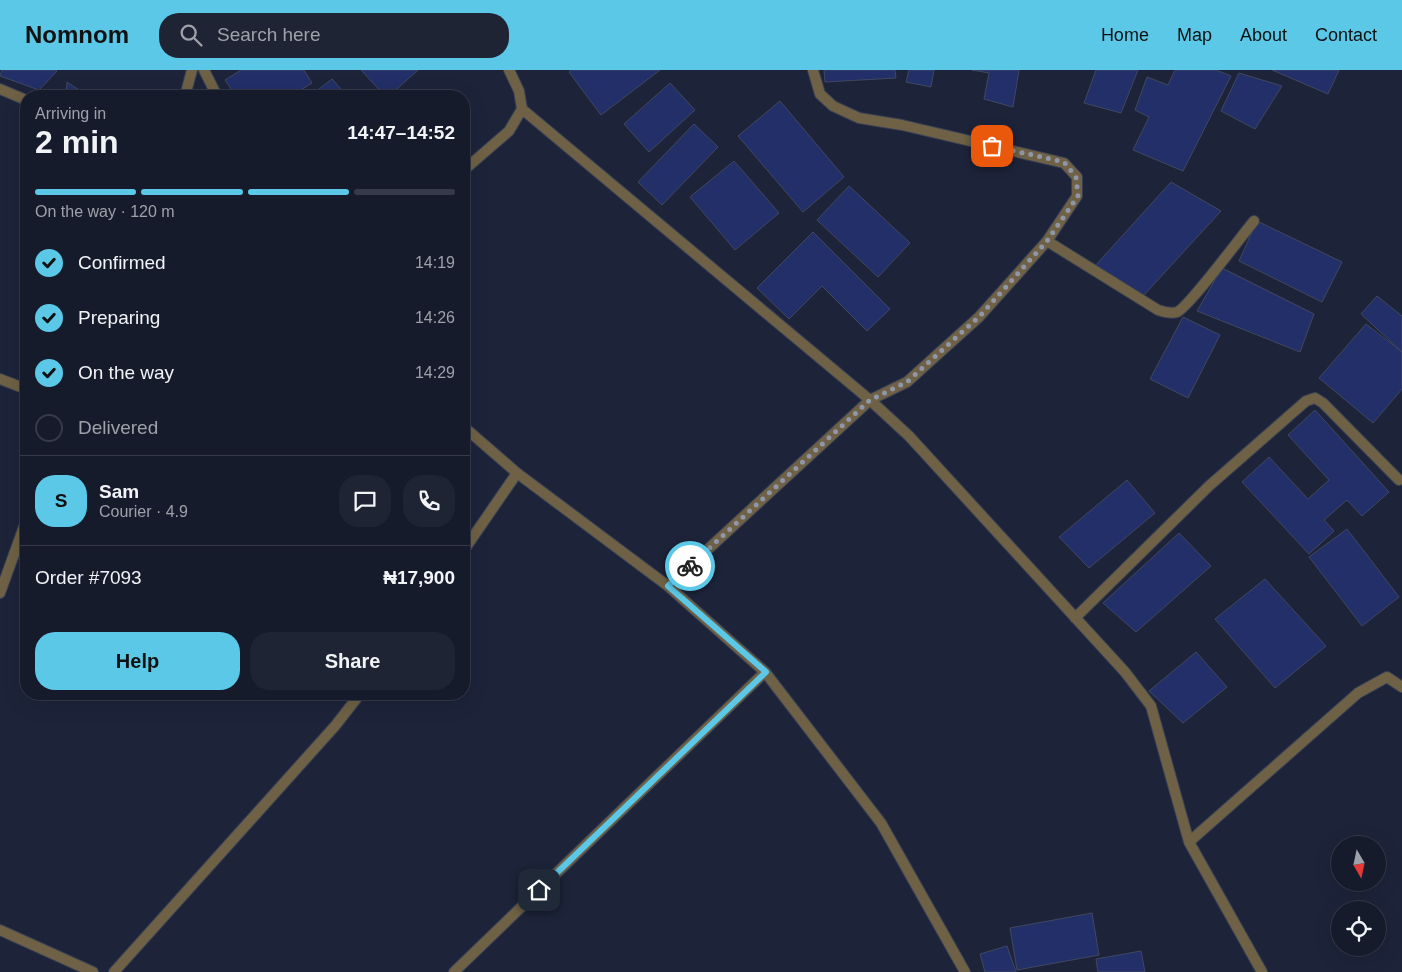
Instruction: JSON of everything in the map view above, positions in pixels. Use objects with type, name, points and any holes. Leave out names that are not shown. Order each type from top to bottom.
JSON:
[{"type":"street","points":[[187,90],[192,70]]},
{"type":"street","points":[[204,70],[214,90]]},
{"type":"street","points":[[470,165],[509,131],[522,109],[519,91],[509,70]]},
{"type":"street","points":[[668,586],[870,400],[907,382],[979,317],[1047,241],[1078,196],[1076,177],[1064,162],[902,125],[859,118],[833,106],[820,94],[813,70]]},
{"type":"street","points":[[0,89],[20,97]]},
{"type":"street","points":[[522,109],[870,400],[908,436],[1124,672],[1151,706],[1189,842],[1262,972]]},
{"type":"street","points":[[1047,241],[1158,310],[1168,313],[1177,312],[1182,309],[1254,220]]},
{"type":"street","points":[[0,379],[20,387]]},
{"type":"street","points":[[1075,618],[1209,486],[1306,401],[1315,398],[1323,403],[1399,480]]},
{"type":"street","points":[[470,432],[517,473],[668,586],[766,672],[881,823],[965,972]]},
{"type":"street","points":[[470,541],[517,473]]},
{"type":"street","points":[[0,593],[20,538]]},
{"type":"street","points":[[454,972],[766,672]]},
{"type":"street","points":[[1189,842],[1358,693],[1387,677],[1402,687]]},
{"type":"street","points":[[114,972],[335,726],[355,700]]},
{"type":"street","points":[[0,930],[93,972]]},
{"type":"building","points":[[2,70],[57,71],[39,90],[0,76]]},
{"type":"building","points":[[241,70],[304,70],[312,83],[301,90],[232,90],[225,80]]},
{"type":"building","points":[[361,70],[418,70],[396,90],[379,90]]},
{"type":"building","points":[[571,70],[660,70],[601,115],[569,72]]},
{"type":"building","points":[[824,70],[895,70],[896,78],[825,82]]},
{"type":"building","points":[[909,70],[934,70],[931,87],[906,82]]},
{"type":"building","points":[[972,70],[1019,70],[1013,107],[984,99],[989,73]]},
{"type":"building","points":[[1096,70],[1138,70],[1121,113],[1084,103]]},
{"type":"building","points":[[1175,70],[1216,70],[1231,76],[1183,171],[1133,150],[1149,117],[1135,110],[1147,77],[1168,85]]},
{"type":"building","points":[[1272,70],[1339,70],[1328,94]]},
{"type":"building","points":[[1239,73],[1282,86],[1255,129],[1221,111]]},
{"type":"building","points":[[332,79],[342,90],[318,90]]},
{"type":"building","points":[[67,82],[79,90],[66,90]]},
{"type":"building","points":[[670,83],[695,110],[649,152],[624,124]]},
{"type":"building","points":[[780,101],[844,177],[803,212],[738,136]]},
{"type":"building","points":[[694,124],[718,147],[662,205],[638,182]]},
{"type":"building","points":[[734,161],[779,213],[735,250],[690,197]]},
{"type":"building","points":[[1171,182],[1221,211],[1144,295],[1095,266]]},
{"type":"building","points":[[849,186],[910,243],[878,277],[817,220]]},
{"type":"building","points":[[1257,221],[1342,262],[1322,302],[1239,261]]},
{"type":"building","points":[[813,232],[890,309],[867,331],[822,286],[789,319],[757,288]]},
{"type":"building","points":[[1222,268],[1314,314],[1300,352],[1197,311]]},
{"type":"building","points":[[1377,296],[1402,316],[1402,352],[1361,314]]},
{"type":"building","points":[[1183,317],[1220,335],[1188,398],[1150,379]]},
{"type":"building","points":[[1366,324],[1402,352],[1402,389],[1373,423],[1319,378]]},
{"type":"building","points":[[1315,410],[1389,492],[1362,516],[1347,500],[1324,520],[1334,531],[1309,554],[1242,482],[1269,457],[1308,499],[1329,480],[1288,435]]},
{"type":"building","points":[[1127,480],[1155,513],[1089,568],[1059,537]]},
{"type":"building","points":[[1347,529],[1399,597],[1362,626],[1309,557]]},
{"type":"building","points":[[1179,533],[1211,566],[1136,632],[1103,603]]},
{"type":"building","points":[[1265,579],[1326,646],[1275,688],[1215,619]]},
{"type":"building","points":[[1196,652],[1227,687],[1183,723],[1149,691]]},
{"type":"building","points":[[1092,913],[1099,955],[1017,970],[1010,928]]},
{"type":"building","points":[[1007,946],[1016,972],[985,972],[980,954]]},
{"type":"building","points":[[1141,951],[1145,972],[1098,972],[1096,959]]},
{"type":"way so far","points":[[690,566],[870,400],[907,382],[979,317],[1047,241],[1078,196],[1076,177],[1064,162],[992,146]]},
{"type":"route","points":[[539,890],[766,672],[668,586],[690,566]]}]
